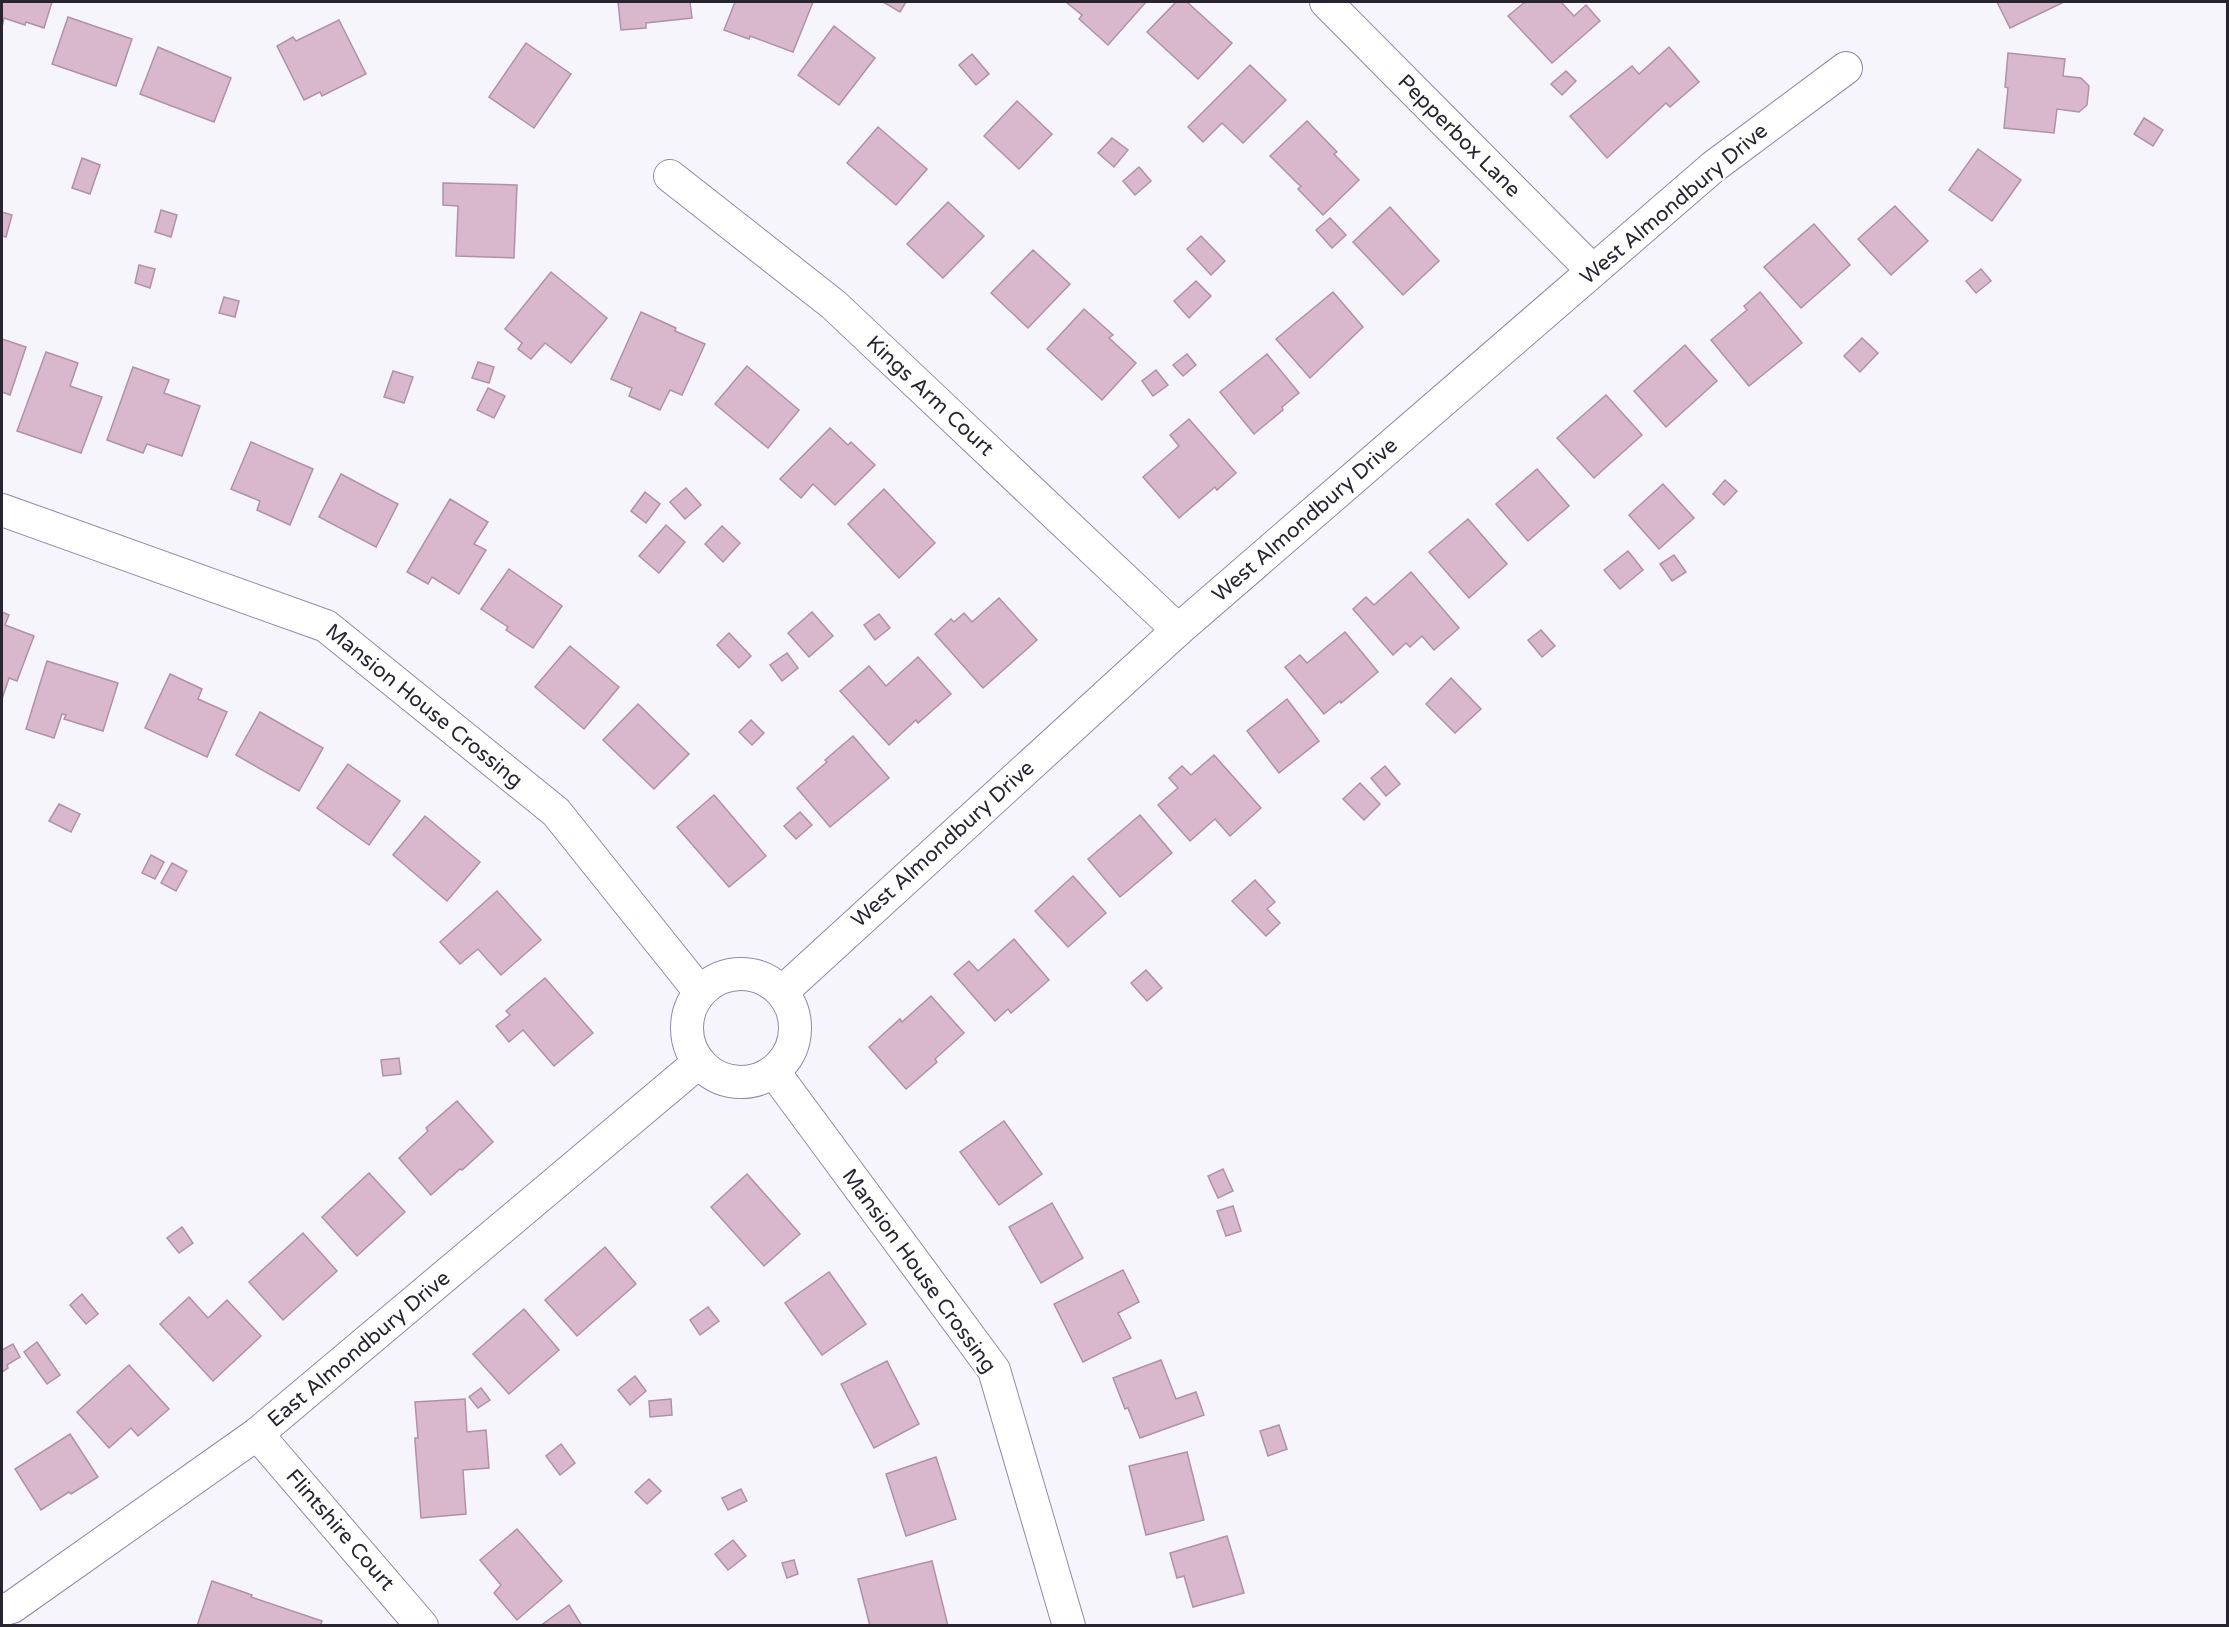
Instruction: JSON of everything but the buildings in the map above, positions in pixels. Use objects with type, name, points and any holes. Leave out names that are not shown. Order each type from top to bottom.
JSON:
[{"type":"street","name":"Pepperbox Lane","points":[[1326,2],[1592,270]]},
{"type":"street","name":"West Almondbury Drive","points":[[782,992],[1178,630],[1592,270],[1713,167],[1846,68]]},
{"type":"street","name":"Kings Arm Court","points":[[670,176],[834,305],[1178,630]]},
{"type":"street","name":"Mansion House Crossing","points":[[2,510],[326,626],[556,812],[700,992]]},
{"type":"street","points":[[732,974],[750,974],[768,981],[782,992],[791,1007],[795,1025],[793,1042],[786,1059],[774,1072],[759,1080],[742,1083],[726,1081],[711,1074],[698,1063],[686,1035],[686,1027],[692,1005],[700,992],[714,980],[732,974]]},
{"type":"street","name":"East Almondbury Drive","points":[[2,1610],[12,1607],[257,1434],[698,1063]]},
{"type":"street","name":"Mansion House Crossing","points":[[774,1072],[994,1370],[1069,1626]]},
{"type":"street","name":"Flintshire Court","points":[[257,1434],[422,1626]]}]
